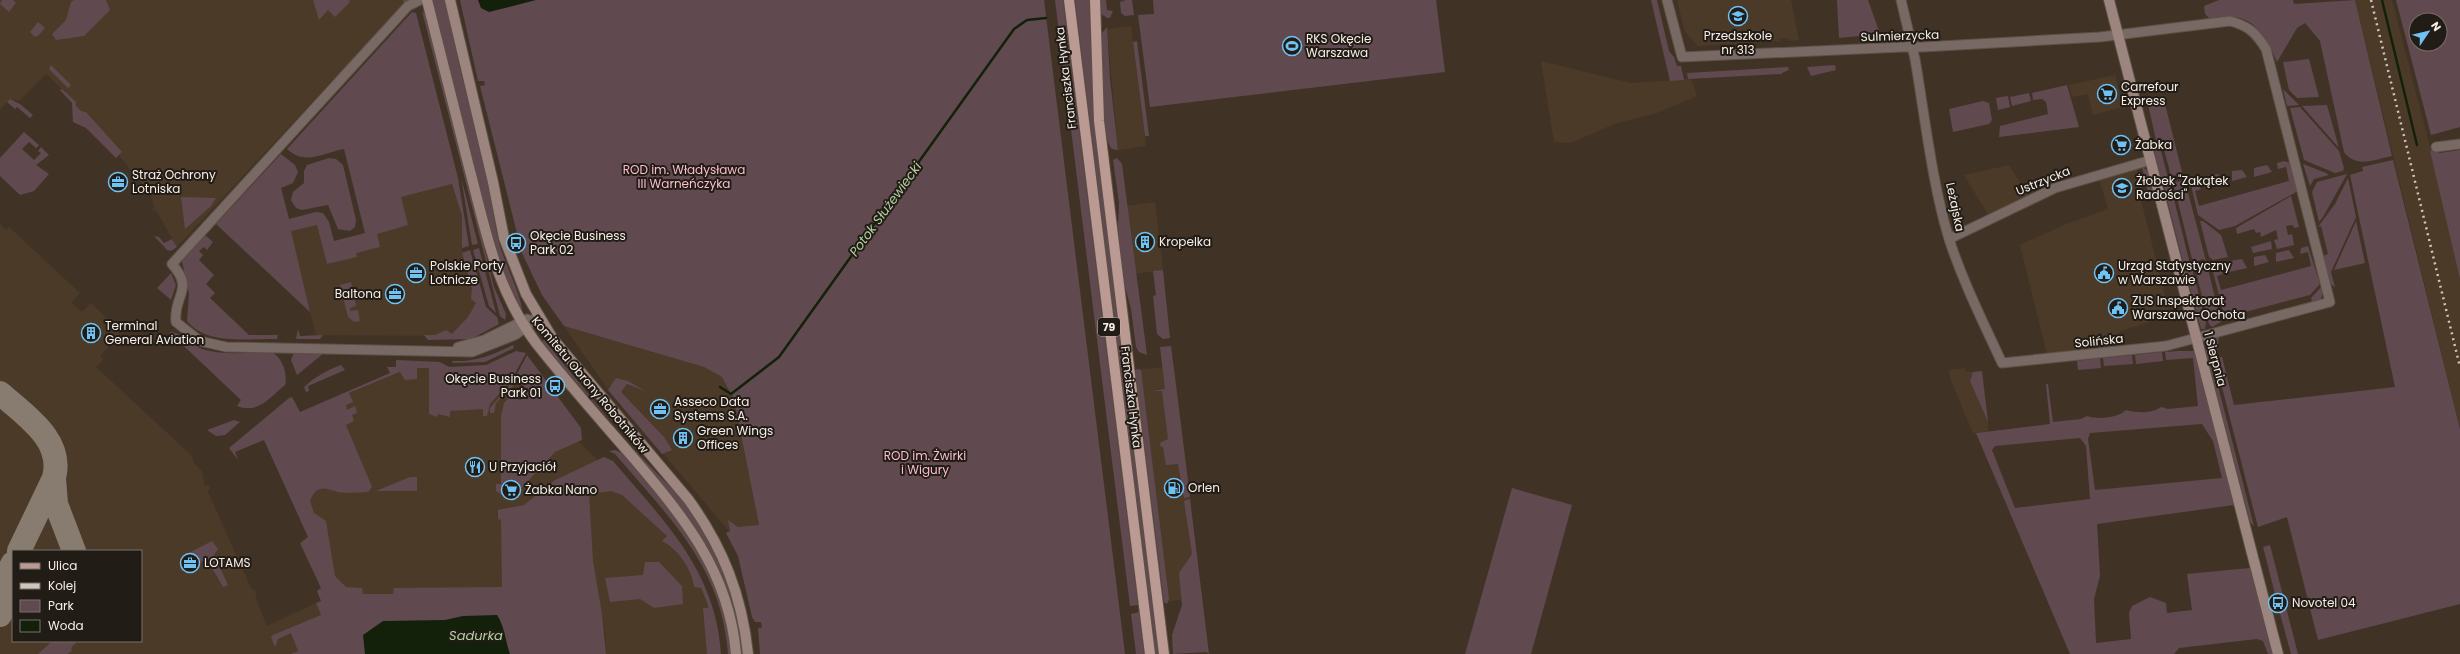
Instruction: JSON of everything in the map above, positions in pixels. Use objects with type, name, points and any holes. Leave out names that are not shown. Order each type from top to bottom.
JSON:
[{"type":"main road","name":"Franciszka Hynka","points":[[1069,0],[1150,654]]},
{"type":"main road","name":"Franciszka Hynka","points":[[1095,0],[1099,121],[1164,654]]},
{"type":"street","points":[[420,0],[408,6],[172,264],[180,273],[184,284],[176,322],[200,341],[226,347],[332,347],[431,351],[470,345],[522,325],[537,316]]},
{"type":"street","name":"Komitetu Obrony Robotników","points":[[427,0],[498,276],[522,325],[670,501],[699,542],[719,583],[727,608],[736,654]]},
{"type":"street","name":"Komitetu Obrony Robotników","points":[[450,0],[493,182],[504,238],[516,274],[537,316],[566,357],[688,499],[708,527],[734,581],[745,626],[748,654]]},
{"type":"street","name":"Sulmierzycka","points":[[1667,0],[1682,57],[2092,38],[2230,21],[2245,25],[2257,34],[2266,49],[2330,302],[2239,326]]},
{"type":"street","name":"Leżajska","points":[[1901,0],[1912,47],[1949,238],[1964,280],[2002,362]]},
{"type":"street","name":"1 Sierpnia","points":[[2110,0],[2278,654]]},
{"type":"street","points":[[2436,147],[2460,144]]},
{"type":"street","name":"Ustrzycka","points":[[1949,238],[2035,196],[2089,176],[2151,160]]},
{"type":"street","name":"Solińska","points":[[2002,362],[2160,347],[2196,336],[2239,326]]},
{"type":"shaded area","points":[[0,0],[403,0],[404,3],[177,247],[157,212],[152,209],[154,206],[151,196],[119,155],[122,153],[86,112],[81,111],[76,106],[76,102],[46,74],[19,101],[10,99],[0,109]]},
{"type":"shaded area","name":"Przedszkole nr 313","points":[[1677,0],[1791,0],[1799,40],[1789,41],[1788,38],[1779,39],[1779,41],[1698,46],[1685,32]]},
{"type":"shaded area","points":[[2355,0],[2392,0],[2433,159],[2460,279],[2460,429]]},
{"type":"shaded area","points":[[1131,26],[1146,146],[1118,150],[1107,29]]},
{"type":"shaded area","points":[[1541,61],[1630,83],[1691,79],[1697,96],[1657,113],[1614,124],[1571,143],[1554,142]]},
{"type":"shaded area","points":[[2115,75],[2123,107],[2093,115],[2088,94],[2072,97],[2069,85]]},
{"type":"shaded area","points":[[2009,165],[2028,195],[1989,216],[1964,175]]},
{"type":"shaded area","points":[[2137,169],[2145,198],[2141,200],[2170,316],[2121,331],[2107,347],[2047,354],[2020,245],[2066,224],[2108,209],[2099,179]]},
{"type":"shaded area","points":[[452,184],[462,216],[462,250],[484,326],[470,336],[316,335],[290,231],[317,225],[327,264],[357,256],[356,253],[377,234],[401,197]]},
{"type":"shaded area","points":[[1155,202],[1163,270],[1135,274],[1126,206]]},
{"type":"shaded area","points":[[0,224],[6,230],[9,227],[80,293],[71,303],[82,312],[91,303],[119,330],[119,335],[100,356],[103,360],[96,367],[191,455],[195,464],[202,471],[205,486],[209,485],[210,489],[207,490],[252,590],[255,590],[257,595],[255,597],[267,626],[316,603],[332,654],[0,654]]},
{"type":"shaded area","points":[[564,326],[704,367],[722,377],[734,399],[759,525],[729,531],[605,385]]},
{"type":"shaded area","points":[[1174,366],[1202,597],[1164,602],[1135,370]]},
{"type":"shaded area","points":[[411,368],[507,369],[666,529],[694,573],[708,605],[712,654],[606,654],[605,633],[594,570],[594,595],[346,607],[271,425]]},
{"type":"shaded area","points":[[1965,368],[1966,372],[1973,372],[1970,381],[1988,422],[1988,431],[1973,433],[1950,378],[1949,370]]},
{"type":"green space","points":[[2,0],[13,0],[16,3],[9,12],[0,4]]},
{"type":"green space","points":[[74,0],[106,0],[110,10],[84,36],[56,40],[52,34],[66,20],[71,2]]},
{"type":"green space","points":[[313,0],[349,0],[350,2],[335,17],[328,10],[319,20]]},
{"type":"green space","points":[[403,0],[409,0],[327,86],[404,3]]},
{"type":"green space","points":[[431,0],[445,0],[487,178],[498,238],[502,253],[520,300],[522,312],[496,256]]},
{"type":"green space","points":[[460,0],[1044,0],[1125,654],[760,654],[758,628],[762,628],[761,622],[755,622],[752,617],[738,556],[726,533],[730,531],[728,520],[738,527],[759,525],[734,399],[722,377],[704,367],[564,326],[542,295],[522,253],[480,86],[485,85],[484,81],[478,81]]},
{"type":"green space","points":[[1055,0],[1063,0],[1138,605],[1130,606]]},
{"type":"green space","points":[[1075,0],[1089,0],[1094,117],[1159,654],[1155,654]]},
{"type":"green space","points":[[1100,0],[1106,0],[1107,10],[1113,11],[1110,18],[1107,18],[1101,14]]},
{"type":"green space","points":[[1132,0],[1134,15],[1125,16],[1121,13],[1120,2]]},
{"type":"green space","name":"RKS Okęcie Warszawa","points":[[1153,0],[1436,0],[1445,72],[1150,107],[1138,15],[1154,14]]},
{"type":"green space","points":[[1651,0],[1657,0],[1669,51],[1674,57],[1677,66],[1681,66],[1684,80],[1670,81]]},
{"type":"green space","points":[[1837,0],[1868,0],[1880,34],[1839,38]]},
{"type":"green space","points":[[2219,0],[2293,0],[2294,4],[2355,0],[2392,156],[2373,161],[2360,162],[2349,157],[2344,152],[2320,41],[2305,23],[2297,28],[2277,62],[2263,36],[2247,21],[2236,17],[2209,18],[2205,14],[2204,6]]},
{"type":"green space","points":[[2396,0],[2460,0],[2460,127],[2431,135],[2409,52],[2448,52],[2448,12],[2408,12],[2408,46]]},
{"type":"green space","points":[[422,11],[426,15],[494,287],[506,314],[505,320],[500,316]]},
{"type":"green space","points":[[412,12],[416,13],[458,178],[469,246],[462,248],[462,216],[452,184],[401,197],[408,225],[377,234],[380,247],[356,253],[357,257],[327,264],[317,225],[291,231],[310,312],[216,224],[281,154],[295,165],[298,172],[293,183],[281,188],[289,219],[316,212],[323,213],[329,222],[334,241],[365,233],[344,149],[308,158],[294,154],[287,149]]},
{"type":"green space","points":[[38,22],[45,28],[35,37],[30,32]]},
{"type":"green space","points":[[1107,27],[1110,79],[1118,150],[1112,149],[1108,142],[1104,113],[1102,33]]},
{"type":"green space","points":[[1137,41],[1149,136],[1145,136],[1133,42]]},
{"type":"green space","points":[[2309,59],[2319,97],[2297,98],[2289,90],[2283,62]]},
{"type":"green space","points":[[51,65],[71,85],[68,88],[49,69]]},
{"type":"green space","points":[[1835,65],[1836,70],[1811,76],[1807,67]]},
{"type":"green space","points":[[1788,67],[1789,70],[1782,74],[1688,79],[1687,73]]},
{"type":"green space","points":[[2067,85],[2079,127],[1999,137],[2000,126],[2048,114],[2046,102],[2042,99],[2033,100],[2032,93]]},
{"type":"green space","points":[[62,89],[76,102],[76,106],[81,111],[86,112],[122,152],[116,158],[86,128],[73,122],[72,103],[60,90]]},
{"type":"green space","points":[[2283,89],[2299,105],[2287,106]]},
{"type":"green space","points":[[2029,93],[2031,101],[2012,106],[2010,97]]},
{"type":"green space","points":[[2008,96],[2010,107],[1998,110],[1996,98]]},
{"type":"green space","points":[[2163,96],[2183,176],[2181,174],[2171,176],[2164,149],[2156,140],[2147,100]]},
{"type":"green space","points":[[10,99],[20,104],[33,115],[30,118],[17,107],[15,109],[7,102]]},
{"type":"green space","points":[[1983,101],[1989,103],[1992,120],[1989,124],[1953,132],[1949,109]]},
{"type":"green space","points":[[2327,105],[2339,148],[2302,106]]},
{"type":"green space","points":[[2300,107],[2339,151],[2344,168],[2343,171],[2335,173],[2304,160],[2290,108]]},
{"type":"green space","points":[[24,132],[39,145],[36,148],[29,142],[22,149],[34,160],[41,153],[38,151],[41,147],[49,155],[36,165],[49,174],[34,191],[20,195],[0,176],[0,158]]},
{"type":"green space","points":[[2152,142],[2161,151],[2168,178],[2161,179]]},
{"type":"green space","points":[[2436,149],[2439,153],[2460,150],[2460,279],[2430,151]]},
{"type":"green space","points":[[329,158],[336,159],[343,165],[356,220],[355,227],[350,231],[338,229],[328,205],[302,210],[296,208],[291,200],[293,192],[304,183],[304,171],[307,165]]},
{"type":"green space","points":[[1117,158],[1122,164],[1147,355],[1139,352],[1136,347],[1131,309],[1123,279],[1118,227],[1119,203],[1113,160]]},
{"type":"green space","points":[[2393,160],[2460,429],[2460,604],[2318,640],[2287,517],[2258,527],[2218,372],[2220,357],[2222,357],[2234,405],[2395,387],[2350,175],[2363,171],[2362,167]]},
{"type":"green space","points":[[2284,161],[2291,163],[2298,191],[2235,226],[2219,230],[2198,215],[2191,185],[2193,179],[2201,189],[2195,191],[2199,206],[2289,181],[2286,167],[2278,169],[2277,163]]},
{"type":"green space","points":[[2303,164],[2329,175],[2314,179],[2310,186]]},
{"type":"green space","points":[[2267,165],[2272,172],[2254,177],[2254,168]]},
{"type":"green space","points":[[2142,167],[2148,171],[2154,200],[2150,200]]},
{"type":"green space","points":[[2242,170],[2247,177],[2232,181],[2232,171]]},
{"type":"green space","points":[[2218,174],[2225,183],[2207,187],[2207,176]]},
{"type":"green space","points":[[2347,174],[2319,222],[2312,192],[2317,182]]},
{"type":"green space","points":[[461,177],[478,244],[472,245]]},
{"type":"green space","points":[[2348,178],[2356,217],[2331,272],[2335,287],[2329,283],[2323,256],[2328,254],[2321,226],[2318,227],[2335,204]]},
{"type":"green space","points":[[2185,181],[2206,261],[2203,259],[2193,263],[2173,182]]},
{"type":"green space","points":[[2170,183],[2190,264],[2184,265],[2163,184]]},
{"type":"green space","points":[[2291,196],[2299,227],[2294,228],[2293,225],[2286,226],[2288,235],[2292,234],[2294,245],[2277,249],[2274,240],[2278,239],[2276,230],[2261,237],[2260,232],[2256,233],[2254,229],[2237,234],[2236,228]]},
{"type":"green space","points":[[181,197],[216,198],[211,206],[185,229]]},
{"type":"green space","points":[[2200,221],[2203,221],[2221,235],[2228,257],[2213,260],[2209,257]]},
{"type":"green space","points":[[2356,221],[2365,263],[2334,270]]},
{"type":"green space","points":[[205,235],[213,242],[207,250],[204,247],[199,251],[203,255],[199,260],[214,275],[206,284],[215,293],[210,298],[249,335],[278,335],[277,339],[229,339],[217,337],[205,334],[195,329],[187,321],[189,293],[182,261]]},
{"type":"green space","points":[[154,236],[159,237],[164,243],[172,239],[177,247],[171,251],[167,250]]},
{"type":"green space","points":[[2271,241],[2272,249],[2253,253],[2251,247]]},
{"type":"green space","points":[[2308,246],[2320,284],[2310,295],[2226,317],[2224,315],[2212,268],[2217,264],[2223,274],[2217,276],[2221,290],[2311,266],[2308,252],[2300,254],[2301,248]]},
{"type":"green space","points":[[479,248],[496,313],[489,306],[473,250]]},
{"type":"green space","points":[[470,250],[486,307],[497,317],[499,324],[471,339],[428,340],[424,335],[435,335],[446,330],[452,334],[468,317],[476,303],[471,299],[472,289],[462,253]]},
{"type":"green space","points":[[2289,250],[2294,258],[2276,262],[2276,253]]},
{"type":"green space","points":[[2265,255],[2269,262],[2254,266],[2254,257]]},
{"type":"green space","points":[[2242,259],[2247,268],[2229,272],[2230,261]]},
{"type":"green space","points":[[2207,265],[2221,322],[2212,327],[2209,324],[2195,268]]},
{"type":"green space","points":[[2192,268],[2206,323],[2205,329],[2201,329],[2185,270]]},
{"type":"green space","points":[[1163,270],[1170,338],[1163,339],[1157,334],[1153,296],[1156,295],[1153,271]]},
{"type":"green space","points":[[171,273],[176,285],[171,300],[157,288]]},
{"type":"green space","points":[[351,282],[356,306],[350,308],[350,311],[358,310],[360,321],[354,322],[348,317],[340,285]]},
{"type":"green space","points":[[2322,286],[2323,292],[2321,299],[2313,304],[2311,298]]},
{"type":"green space","points":[[298,329],[300,336],[323,335],[320,339],[296,339]]},
{"type":"green space","points":[[169,332],[178,334],[198,347],[210,351],[227,353],[271,352],[281,361],[286,376],[285,385],[269,399],[258,406],[245,408],[237,406],[241,400]]},
{"type":"green space","points":[[2219,336],[2216,363],[2211,343],[2212,338]]},
{"type":"green space","points":[[544,340],[612,423],[541,342]]},
{"type":"green space","points":[[513,345],[514,348],[485,362],[453,363],[452,361],[484,357]]},
{"type":"green space","points":[[1171,346],[1190,497],[1184,498],[1178,464],[1166,465],[1163,447],[1161,447],[1160,443],[1168,439],[1162,391],[1153,391],[1165,389],[1160,347]]},
{"type":"green space","points":[[2207,348],[2254,526],[2250,522],[2205,349]]},
{"type":"green space","points":[[516,351],[526,353],[512,379],[490,404],[487,416],[483,416],[483,409],[450,411],[450,417],[438,414],[437,417],[429,414],[429,368],[417,368],[417,379],[405,380],[400,372],[349,393],[353,402],[346,405],[347,410],[355,406],[357,413],[352,415],[354,421],[346,425],[372,487],[368,492],[349,493],[319,489],[310,501],[314,513],[326,521],[335,576],[346,587],[362,588],[363,594],[393,594],[394,588],[502,587],[501,520],[498,519],[498,510],[524,505],[555,480],[604,457],[613,461],[651,505],[684,549],[698,572],[709,597],[717,624],[721,654],[707,654],[703,608],[708,608],[708,605],[701,588],[694,587],[691,573],[684,561],[674,549],[662,541],[667,536],[622,495],[611,491],[589,494],[593,561],[602,614],[606,654],[291,654],[298,651],[291,633],[278,639],[275,647],[271,637],[273,635],[321,615],[316,603],[321,601],[317,591],[321,588],[300,543],[308,537],[264,440],[235,452],[238,460],[229,448],[289,398],[292,397],[300,412],[390,373],[387,367],[396,367],[396,360],[440,362],[449,367],[486,365]]},
{"type":"green space","points":[[2194,351],[2195,353],[2234,505],[2097,524],[2100,576],[2094,599],[2096,643],[2131,639],[2129,613],[2132,606],[2150,597],[2166,603],[2167,613],[2192,610],[2187,574],[2250,568],[2274,654],[2268,654],[2263,641],[2257,639],[2179,648],[2174,654],[2070,654],[1976,433],[2050,424],[2046,384],[2048,384],[2053,422],[2081,419],[2087,416],[2107,418],[2123,413],[2126,410],[2144,412],[2153,411],[2161,407],[2168,409],[2198,406],[2193,358],[2166,360],[2165,352]],"holes":[[[2202,424],[2213,441],[2222,478],[2095,490],[2088,439],[2090,433]],[[2080,438],[2086,446],[2090,499],[2015,508],[1992,450],[1995,446]]]},
{"type":"green space","points":[[296,352],[324,353],[297,375],[291,360]]},
{"type":"green space","points":[[2162,352],[2163,361],[2136,364],[2135,355]]},
{"type":"green space","points":[[527,355],[581,428],[582,440],[555,452],[518,492],[501,494],[496,491],[496,484],[501,484],[501,416],[504,403],[513,394],[520,401],[529,391],[518,381],[496,403],[494,413],[490,413],[490,408],[514,380]]},
{"type":"green space","points":[[2132,355],[2133,364],[2104,366],[2103,358]]},
{"type":"green space","points":[[2100,358],[2101,368],[2078,370],[2077,361]]},
{"type":"green space","points":[[341,365],[345,370],[308,386],[309,391],[306,392],[304,387],[312,380]]},
{"type":"green space","points":[[1135,370],[1141,370],[1169,599],[1167,604],[1164,602]]},
{"type":"green space","points":[[1982,371],[1988,422],[1970,381],[1973,372]]},
{"type":"green space","points":[[616,378],[628,381],[645,391],[627,384],[621,392],[664,437],[672,450],[662,454],[608,390]]},
{"type":"green space","points":[[234,420],[240,422],[225,435],[216,436],[207,430]]},
{"type":"green space","points":[[619,434],[677,494],[690,510],[715,549],[736,607],[743,654],[741,654],[735,619],[726,588],[714,560],[699,534],[681,509]]},
{"type":"green space","points":[[615,450],[622,453],[661,499],[693,544],[717,593],[725,622],[731,654],[728,654],[724,623],[715,595],[704,569],[690,545],[673,522],[615,454],[609,451]]},
{"type":"green space","points":[[410,477],[417,477],[417,491],[376,491]]},
{"type":"green space","points":[[1512,488],[1572,505],[1531,654],[1465,654]]},
{"type":"green space","points":[[1190,499],[1209,654],[1206,652],[1173,654],[1172,635],[1182,605],[1179,573],[1192,554],[1184,501]]},
{"type":"green space","points":[[212,541],[218,549],[214,555],[228,585],[223,587],[207,559],[182,571],[180,568],[189,563],[185,555]]},
{"type":"green space","points":[[2270,545],[2298,654],[2291,654],[2279,610],[2281,609],[2279,598],[2276,598],[2263,547]]},
{"type":"green space","points":[[645,562],[659,562],[682,586],[683,604],[654,608],[640,599],[610,602],[605,578],[643,575]]},
{"type":"green space","points":[[1139,612],[1144,654],[1136,654],[1131,614]]},
{"type":"green space","points":[[51,642],[76,642],[71,648],[72,651],[67,654],[38,654]]},
{"type":"water","points":[[478,0],[536,0],[489,12],[481,8]]},
{"type":"water","name":"Sadurka","points":[[497,615],[503,629],[510,654],[365,654],[363,635],[383,621],[445,620],[463,616]]},
{"type":"waterway","points":[[2382,0],[2417,145]]},
{"type":"waterway","name":"Potok Służewiecki","points":[[720,387],[731,394],[779,357],[1014,29],[1027,20],[1046,18]]},
{"type":"taxiway","points":[[0,393],[31,420],[48,440],[56,464],[54,478],[19,550]]},
{"type":"taxiway","points":[[54,478],[56,504],[74,550]]},
{"type":"taxiway","points":[[0,587],[12,565]]},
{"type":"taxiway","points":[[0,615],[12,593]]},
{"type":"railway","points":[[2371,0],[2460,367]]},
{"type":"place","name":"Przedszkole nr 313","points":[[1738,16]]},
{"type":"place","name":"RKS Okęcie Warszawa","points":[[1292,46]]},
{"type":"place","name":"Carrefour Express","points":[[2107,94]]},
{"type":"place","name":"Żabka","points":[[2121,145]]},
{"type":"place","name":"Straż Ochrony Lotniska","points":[[118,182]]},
{"type":"place","name":"Żłobek \"Zakątek Radości\"","points":[[2122,188]]},
{"type":"place","name":"Kropelka","points":[[1145,242]]},
{"type":"place","name":"Okęcie Business Park 02","points":[[516,243]]},
{"type":"place","name":"Polskie Porty Lotnicze","points":[[416,273]]},
{"type":"place","name":"Urząd Statystyczny w Warszawie","points":[[2104,273]]},
{"type":"place","name":"Baltona","points":[[395,294]]},
{"type":"place","name":"ZUS Inspektorat Warszawa-Ochota","points":[[2118,308]]},
{"type":"place","name":"Terminal General Aviation","points":[[91,333]]},
{"type":"place","name":"Okęcie Business Park 01","points":[[555,386]]},
{"type":"place","name":"Asseco Data Systems S.A.","points":[[660,409]]},
{"type":"place","name":"Green Wings Offices","points":[[683,438]]},
{"type":"place","name":"U Przyjaciół","points":[[475,467]]},
{"type":"place","name":"Orlen","points":[[1174,488]]},
{"type":"place","name":"Żabka Nano","points":[[511,490]]},
{"type":"place","name":"LOTAMS","points":[[190,563]]},
{"type":"place","name":"Novotel 04","points":[[2278,603]]},
{"type":"park label","name":"ROD im. Władysława III Warneńczyka","points":[[684,177]]},
{"type":"park label","name":"ROD im. Żwirki i Wigury","points":[[925,463]]}]
